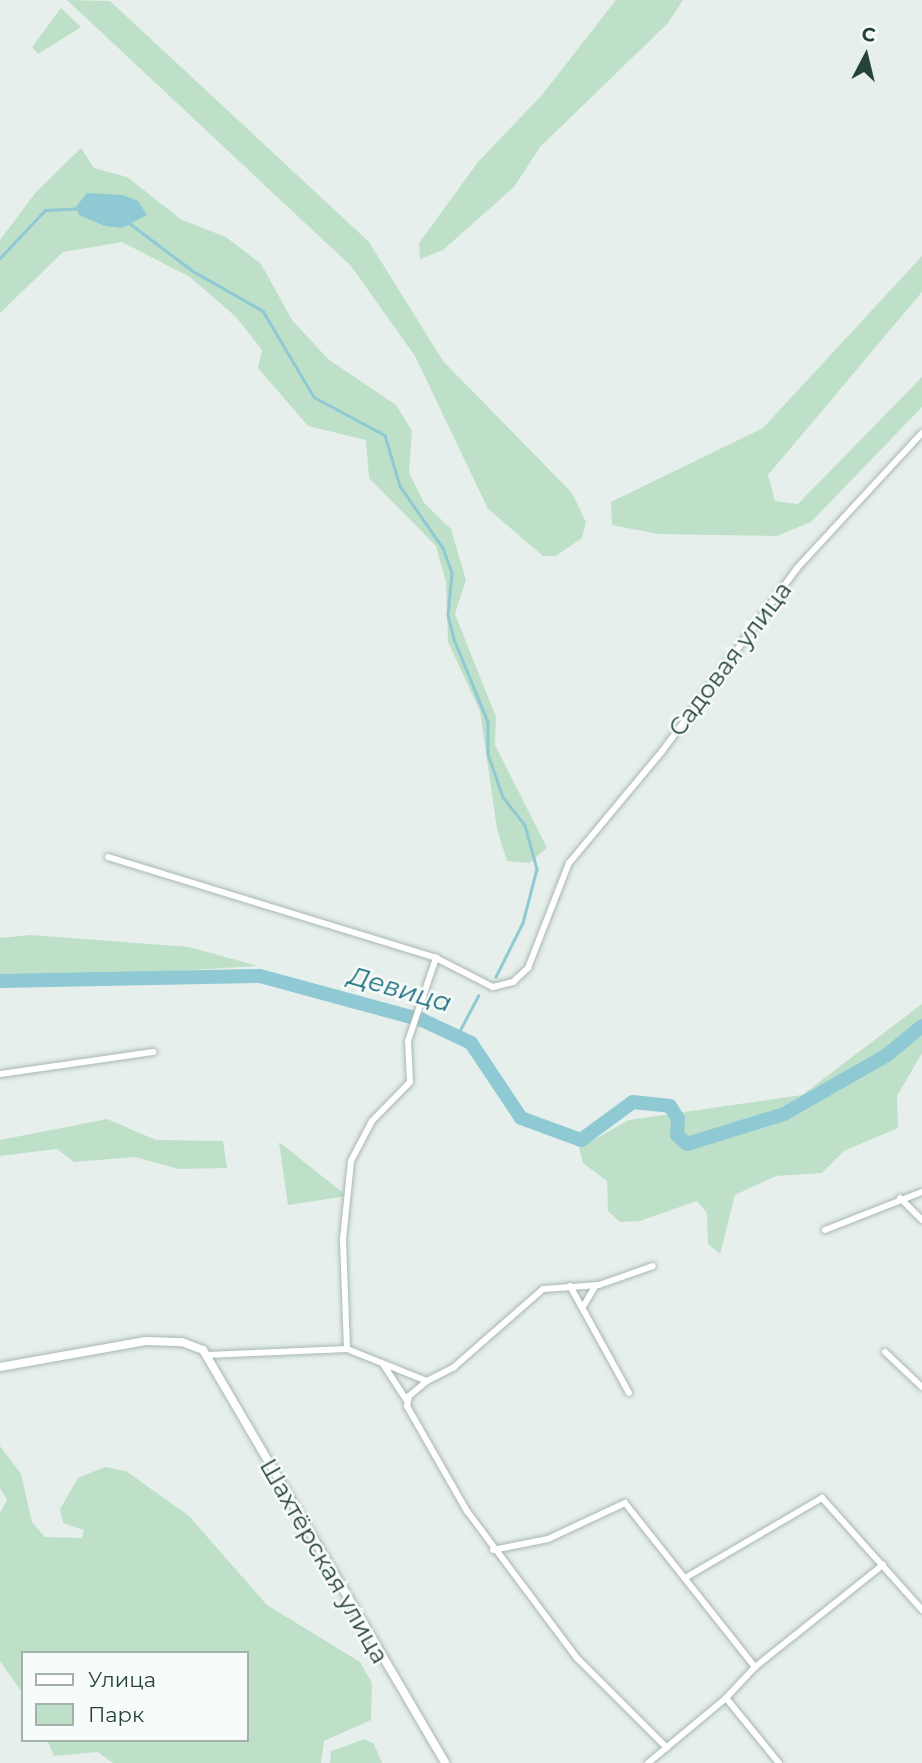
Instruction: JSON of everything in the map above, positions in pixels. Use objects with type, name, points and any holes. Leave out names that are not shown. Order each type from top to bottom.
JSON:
[{"type":"street","name":"Садовая улица","points":[[108,857],[436,958],[494,987],[513,982],[533,959],[551,896],[569,863],[663,750],[797,568],[922,433]]},
{"type":"street","points":[[347,1349],[343,1239],[351,1161],[372,1121],[410,1082],[408,1041],[419,1000],[436,958]]},
{"type":"street","points":[[0,1074],[153,1052]]},
{"type":"street","points":[[824,1230],[900,1198],[922,1192]]},
{"type":"street","points":[[900,1198],[922,1220]]},
{"type":"street","points":[[407,1401],[427,1381],[454,1367],[543,1289],[596,1285],[653,1266]]},
{"type":"street","points":[[583,1305],[596,1285]]},
{"type":"street","points":[[570,1286],[583,1305],[628,1393]]},
{"type":"street","points":[[0,1367],[146,1341],[189,1343],[207,1355],[347,1349],[427,1381]]},
{"type":"street","points":[[885,1352],[922,1387]]},
{"type":"street","name":"Шахтёрская улица","points":[[207,1355],[445,1763]]},
{"type":"street","points":[[382,1363],[494,1550],[578,1658],[667,1748]]},
{"type":"street","points":[[685,1578],[822,1497],[922,1610]]},
{"type":"street","points":[[494,1550],[558,1535],[625,1503],[755,1667]]},
{"type":"street","points":[[648,1763],[726,1698],[755,1667],[883,1565]]},
{"type":"street","points":[[726,1698],[779,1763]]},
{"type":"green space","points":[[67,0],[110,1],[369,242],[443,361],[572,493],[586,522],[582,538],[556,556],[543,556],[488,509],[415,356],[351,266]]},
{"type":"green space","points":[[616,0],[683,0],[668,23],[540,147],[514,187],[443,250],[420,259],[419,243],[478,162],[542,95]]},
{"type":"green space","points":[[61,8],[81,27],[38,54],[32,47]]},
{"type":"green space","points":[[81,148],[94,168],[127,177],[182,220],[226,237],[261,264],[292,320],[328,359],[396,405],[412,431],[409,473],[424,503],[451,529],[466,580],[455,614],[496,717],[495,745],[547,848],[529,863],[507,861],[497,829],[480,711],[448,642],[446,583],[436,546],[369,478],[366,440],[308,426],[258,368],[262,350],[236,317],[190,277],[122,242],[63,252],[0,313],[0,240],[36,192]]},
{"type":"green space","points":[[922,256],[922,292],[768,475],[775,501],[798,504],[922,377],[922,407],[811,522],[777,536],[658,534],[612,525],[611,502],[763,428]]},
{"type":"green space","points":[[31,935],[189,947],[258,966],[0,982],[0,938]]},
{"type":"green space","points":[[922,1004],[922,1053],[897,1096],[898,1128],[844,1151],[822,1173],[776,1176],[735,1195],[720,1254],[708,1244],[707,1213],[697,1201],[640,1221],[620,1222],[608,1211],[607,1181],[583,1163],[579,1148],[629,1120],[802,1095]]},
{"type":"green space","points":[[107,1119],[156,1140],[223,1141],[227,1168],[179,1169],[135,1157],[74,1162],[57,1149],[0,1156],[0,1140]]},
{"type":"green space","points":[[279,1142],[347,1196],[288,1205]]},
{"type":"green space","points":[[0,1446],[21,1474],[32,1522],[45,1537],[82,1538],[84,1530],[63,1523],[60,1509],[78,1478],[105,1467],[126,1471],[189,1516],[267,1605],[360,1662],[372,1683],[371,1720],[324,1741],[321,1763],[113,1763],[98,1752],[54,1756],[48,1742],[248,1742],[248,1651],[21,1651],[21,1691],[0,1661],[0,1513],[7,1500],[0,1488]]},
{"type":"green space","points":[[365,1739],[374,1744],[382,1763],[330,1763],[331,1751]]},
{"type":"water","points":[[87,193],[123,195],[138,201],[147,215],[122,228],[105,226],[79,215],[76,207]]},
{"type":"waterway","points":[[0,258],[45,210],[80,208]]},
{"type":"waterway","points":[[128,222],[193,271],[263,311],[314,397],[385,435],[400,486],[443,548],[452,573],[448,615],[454,639],[488,722],[488,754],[503,797],[525,825],[537,869],[523,923],[496,977]]},
{"type":"waterway","name":"Девица","points":[[0,981],[260,976],[422,1020],[471,1043],[521,1118],[581,1140],[633,1102],[670,1106],[678,1119],[677,1135],[687,1144],[784,1114],[887,1055],[922,1026]]},
{"type":"waterway","points":[[459,1032],[478,996]]}]
